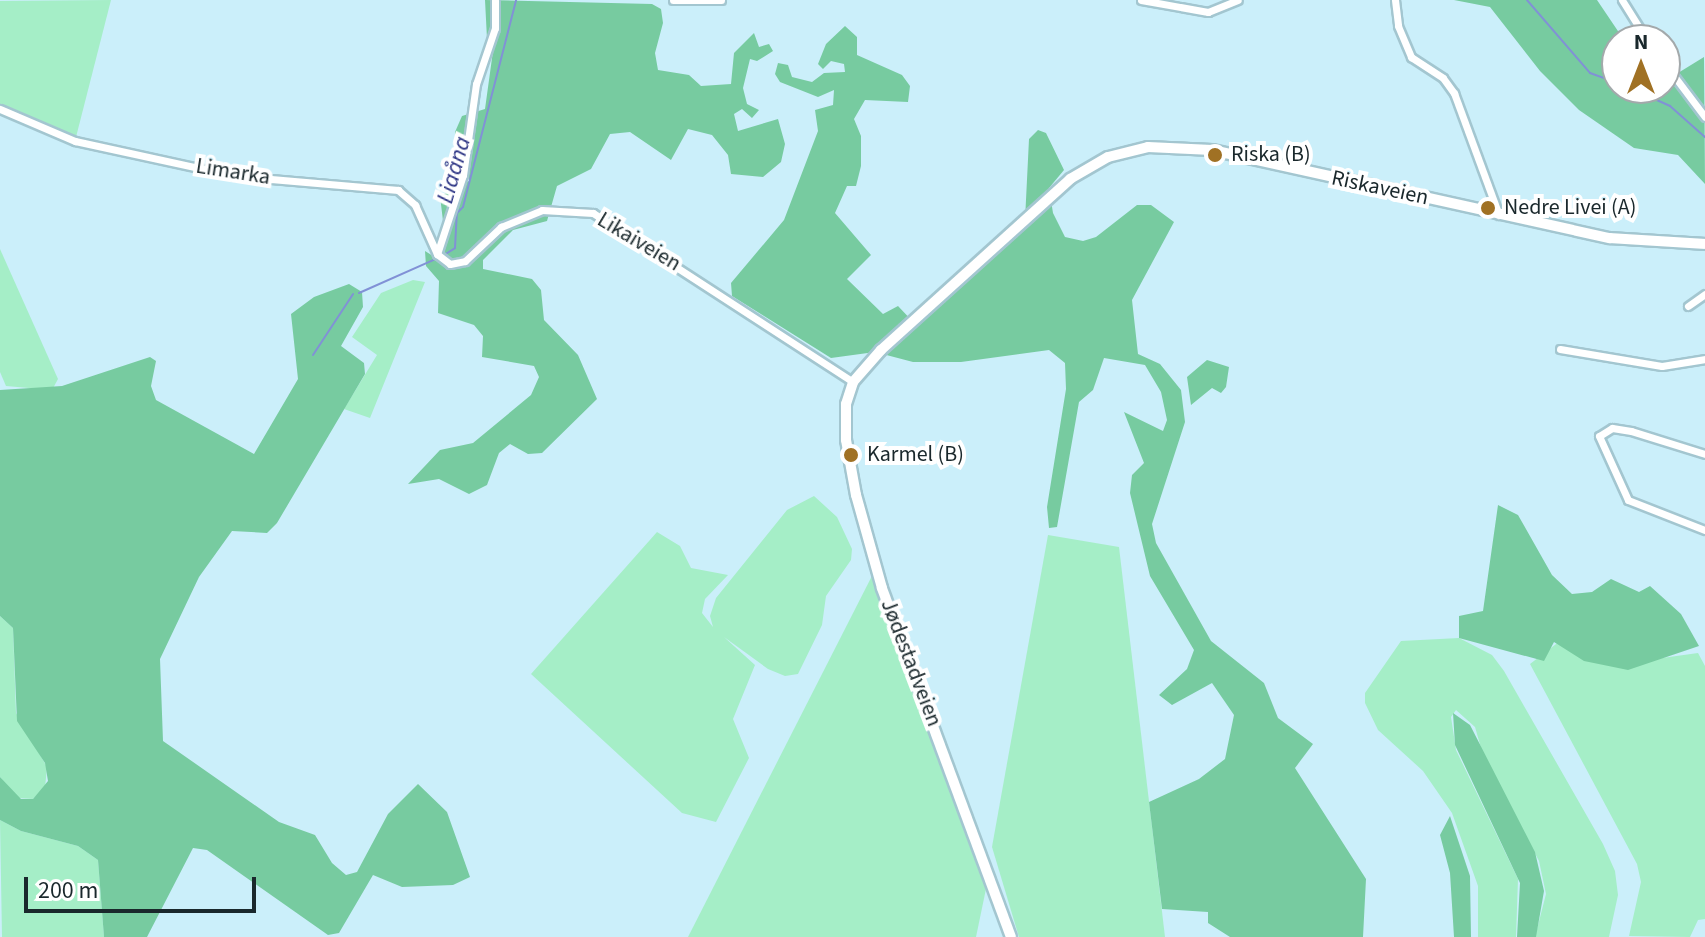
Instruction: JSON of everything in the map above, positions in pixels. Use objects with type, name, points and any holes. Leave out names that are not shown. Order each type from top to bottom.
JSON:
[{"type":"main road","name":"Riskaveien","points":[[853,382],[881,350],[1060,186],[1098,162],[1128,151],[1167,146],[1212,150],[1626,241],[1705,244]]},
{"type":"main road","name":"Jødestadveien","points":[[853,382],[846,404],[846,440],[867,539],[1011,937]]},
{"type":"street","points":[[437,254],[463,175],[476,84],[495,28],[495,0]]},
{"type":"street","points":[[673,0],[721,0]]},
{"type":"street","points":[[1141,0],[1208,12],[1238,0]]},
{"type":"street","points":[[1395,0],[1398,26],[1411,57],[1443,78],[1454,93],[1499,215]]},
{"type":"street","points":[[1622,0],[1637,24]]},
{"type":"street","points":[[1681,85],[1705,117]]},
{"type":"street","name":"Limarka","points":[[0,109],[75,141],[236,176],[398,190],[415,205],[437,254]]},
{"type":"street","name":"Likaiveien","points":[[437,254],[450,264],[465,261],[501,227],[542,210],[593,213],[853,382]]},
{"type":"street","points":[[1688,306],[1705,294]]},
{"type":"street","points":[[1560,349],[1662,366],[1705,359]]},
{"type":"street","points":[[1705,454],[1631,431],[1612,428],[1599,436],[1628,500],[1705,530]]},
{"type":"green space","points":[[111,0],[75,141],[0,109],[0,1]]},
{"type":"green space","points":[[485,0],[652,4],[661,9],[663,23],[655,53],[658,70],[689,75],[701,86],[731,84],[734,53],[754,33],[759,47],[769,44],[773,51],[757,61],[750,59],[743,88],[747,104],[759,110],[752,118],[742,109],[734,114],[738,131],[778,119],[785,144],[781,162],[763,177],[731,174],[728,155],[712,135],[688,129],[671,160],[630,132],[610,134],[591,169],[557,186],[547,221],[513,230],[483,260],[483,269],[532,279],[541,290],[544,320],[578,355],[597,399],[542,453],[528,454],[510,444],[499,453],[487,485],[469,494],[439,479],[408,484],[440,450],[473,443],[531,395],[539,377],[534,366],[482,357],[483,336],[474,325],[438,313],[439,281],[426,266],[425,251],[441,261],[446,246],[440,196],[469,181],[469,170],[458,159],[455,132],[462,116],[485,109],[493,51],[487,39]]},
{"type":"green space","points":[[1454,0],[1597,0],[1613,24],[1601,24],[1601,104],[1681,104],[1681,71],[1704,57],[1705,184],[1678,155],[1634,148],[1579,110],[1540,71],[1490,7]]},
{"type":"green space","points":[[845,26],[857,37],[857,55],[902,75],[910,86],[908,102],[865,100],[854,119],[861,136],[861,166],[856,186],[847,186],[835,213],[871,255],[847,279],[883,314],[898,306],[916,325],[1004,246],[1025,220],[1029,139],[1038,130],[1046,133],[1064,170],[1049,188],[1053,213],[1065,237],[1083,241],[1096,237],[1137,205],[1151,205],[1174,222],[1132,300],[1138,354],[1160,364],[1181,390],[1185,422],[1152,524],[1156,543],[1211,641],[1264,683],[1278,718],[1313,744],[1295,768],[1366,879],[1363,937],[1230,937],[1208,923],[1208,912],[1162,909],[1149,802],[1199,779],[1225,759],[1234,715],[1212,683],[1172,705],[1159,695],[1187,669],[1194,650],[1150,576],[1130,493],[1132,475],[1144,463],[1124,412],[1163,431],[1167,420],[1161,392],[1145,365],[1104,358],[1093,390],[1079,402],[1057,527],[1049,528],[1047,507],[1066,389],[1065,363],[1049,350],[961,362],[913,362],[875,352],[831,358],[732,296],[731,283],[784,220],[818,131],[815,110],[833,105],[834,90],[818,97],[780,82],[775,74],[778,63],[788,65],[792,77],[812,82],[824,73],[845,72],[844,64],[831,61],[823,69],[818,64],[826,44]]},
{"type":"green space","points":[[0,249],[58,379],[52,390],[6,386],[0,372]]},
{"type":"green space","points":[[413,280],[425,282],[370,418],[344,409],[377,355],[352,337],[381,293]]},
{"type":"green space","points":[[349,284],[362,292],[363,307],[341,346],[364,363],[365,374],[277,523],[267,533],[232,531],[199,577],[160,659],[163,741],[279,822],[315,835],[332,863],[346,875],[357,872],[388,814],[418,784],[447,812],[470,877],[453,885],[402,887],[373,875],[339,933],[328,935],[207,850],[193,848],[147,937],[104,937],[98,860],[78,846],[21,831],[0,820],[0,777],[21,799],[33,799],[48,781],[45,763],[17,721],[13,628],[0,616],[0,390],[62,386],[150,357],[156,361],[151,386],[156,400],[254,454],[298,379],[291,314],[314,297]]},
{"type":"green space","points":[[1207,360],[1229,367],[1226,387],[1221,393],[1212,388],[1191,405],[1187,377]]},
{"type":"green space","points":[[814,496],[837,517],[852,549],[851,560],[826,596],[822,625],[798,674],[785,676],[768,669],[724,637],[755,665],[733,719],[749,758],[716,822],[682,813],[531,674],[657,532],[680,546],[691,568],[728,575],[705,599],[702,613],[713,627],[710,616],[716,598],[787,510]]},
{"type":"green space","points":[[1498,505],[1518,515],[1552,575],[1572,594],[1592,592],[1611,579],[1639,592],[1650,586],[1681,614],[1699,646],[1628,670],[1584,661],[1554,642],[1544,661],[1459,638],[1459,616],[1483,611]]},
{"type":"green space","points":[[1048,535],[1119,547],[1165,937],[1019,937],[992,847]]},
{"type":"green space","points":[[875,570],[987,884],[976,937],[688,937]]},
{"type":"green space","points":[[0,616],[13,628],[16,713],[47,767],[45,788],[33,799],[17,798],[0,777]]},
{"type":"green space","points":[[1459,638],[1492,655],[1504,671],[1603,844],[1615,871],[1618,895],[1609,937],[1535,937],[1546,894],[1539,861],[1483,755],[1475,727],[1456,710],[1451,717],[1456,750],[1518,879],[1516,937],[1478,937],[1478,886],[1452,813],[1423,771],[1378,730],[1365,703],[1365,693],[1401,641]]},
{"type":"green space","points":[[1560,641],[1655,659],[1698,653],[1705,666],[1705,919],[1698,920],[1690,937],[1629,936],[1641,882],[1637,864],[1530,664]]},
{"type":"green space","points":[[1453,713],[1470,725],[1535,852],[1544,891],[1536,937],[1517,937],[1520,883],[1455,745]]},
{"type":"green space","points":[[1450,816],[1470,876],[1471,937],[1454,937],[1450,873],[1440,835]]},
{"type":"green space","points":[[0,820],[21,831],[78,846],[98,860],[104,937],[2,937]]},
{"type":"waterway","name":"Liaåna","points":[[444,255],[455,248],[457,213],[463,207],[516,0]]},
{"type":"waterway","points":[[1527,0],[1590,73],[1601,77]]},
{"type":"waterway","points":[[1666,104],[1705,137]]},
{"type":"waterway","name":"Liaåna","points":[[359,293],[438,258]]},
{"type":"waterway","name":"Liaåna","points":[[313,355],[353,294]]},
{"type":"place","name":"Riska (B)","points":[[1215,155]]},
{"type":"place","name":"Nedre Livei (A)","points":[[1488,208]]},
{"type":"place","name":"Karmel (B)","points":[[851,455]]}]
